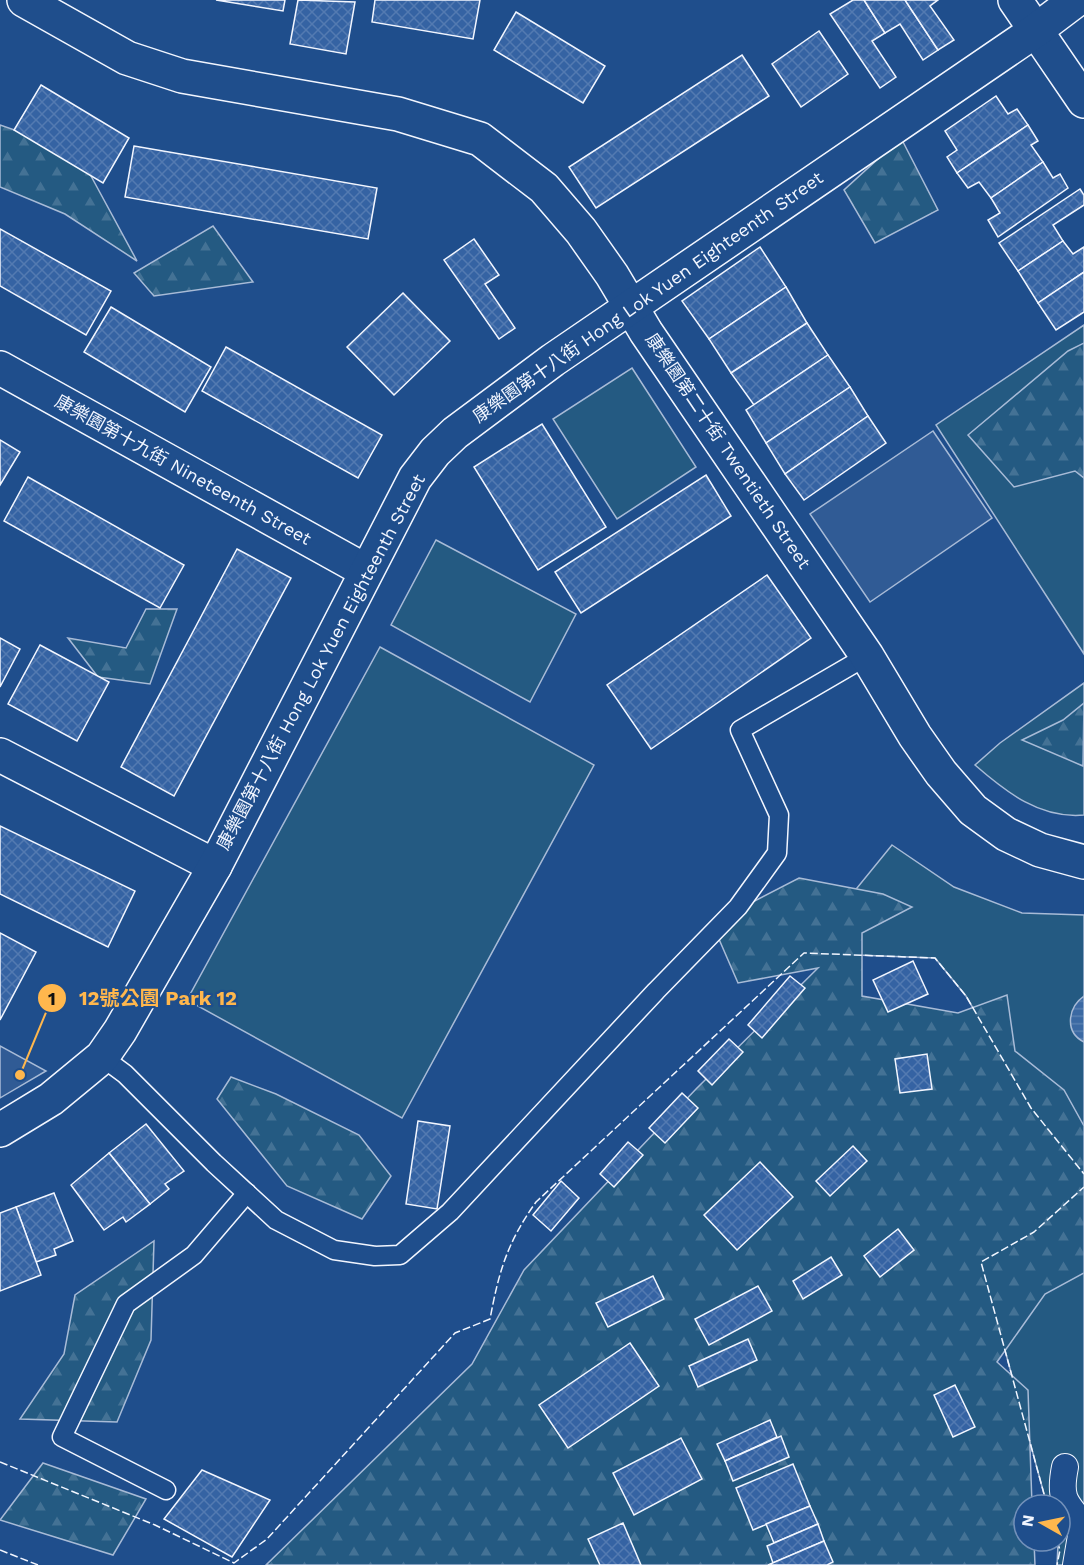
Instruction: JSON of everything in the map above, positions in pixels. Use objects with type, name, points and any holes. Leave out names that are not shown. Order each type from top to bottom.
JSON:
[{"type":"street","name":"康樂園第二十街 Twentieth Street","points":[[24,0],[127,58],[182,76],[398,114],[480,139],[544,188],[581,231],[867,656],[915,736],[941,773],[973,810],[1014,838],[1040,850],[1084,862]]},
{"type":"street","points":[[1015,0],[1084,101]]},
{"type":"street","name":"康樂園第十八街 Hong Lok Yuen Eighteenth Street","points":[[0,1130],[51,1099],[102,1058],[214,866],[415,478],[435,452],[476,416],[629,305],[1035,31],[1076,0]]},
{"type":"street","name":"康樂園第十九街 Nineteenth Street","points":[[0,368],[366,571]]},
{"type":"street","points":[[0,755],[214,866]]},
{"type":"street","points":[[1065,1467],[1061,1486],[1064,1500],[1083,1524],[1076,1565]]},
{"type":"lane","points":[[102,1058],[125,1074],[276,1220],[334,1250],[375,1256],[399,1255],[450,1212],[656,991],[738,907],[777,853],[779,815],[740,729],[759,721],[867,656]]},
{"type":"lane","points":[[166,1490],[63,1437],[126,1304],[194,1256],[247,1193]]},
{"type":"green space","points":[[0,125],[78,152],[137,261],[65,214],[0,187]]},
{"type":"green space","points":[[901,138],[938,210],[875,243],[844,190]]},
{"type":"green space","points":[[213,226],[253,282],[154,296],[134,273]]},
{"type":"green space","points":[[1084,325],[1084,654],[936,425]]},
{"type":"green space","points":[[1084,343],[1084,478],[1075,471],[1014,487],[968,435],[1068,351]]},
{"type":"green space","points":[[632,368],[696,467],[617,519],[553,419]]},
{"type":"green space","points":[[436,540],[576,614],[530,702],[391,625]]},
{"type":"green space","points":[[146,609],[177,609],[150,684],[98,677],[68,638],[126,648]]},
{"type":"green space","points":[[380,647],[594,765],[402,1118],[187,1000]]},
{"type":"green space","points":[[1084,683],[1084,815],[1053,813],[1038,808],[1012,794],[975,765],[1000,743]]},
{"type":"green space","points":[[1084,703],[1083,766],[1022,740],[1063,720]]},
{"type":"green space","points":[[892,845],[954,887],[1022,913],[1084,915],[1084,1174],[1031,1108],[966,996],[935,958],[804,953]]},
{"type":"green space","points":[[799,878],[883,894],[912,907],[862,933],[862,996],[958,1013],[1007,995],[1015,1051],[1064,1090],[1084,1126],[1084,1273],[1045,1294],[997,1362],[1028,1390],[1032,1493],[1012,1493],[1012,1553],[1034,1553],[1035,1565],[266,1565],[472,1364],[524,1270],[696,1089],[818,968],[738,983],[712,923]]},
{"type":"green space","points":[[231,1077],[276,1094],[359,1135],[391,1176],[362,1219],[287,1186],[217,1099]]},
{"type":"green space","points":[[1084,1187],[1084,1565],[1057,1565],[1058,1553],[1072,1553],[1072,1493],[1044,1493],[981,1262]]},
{"type":"green space","points":[[154,1241],[151,1340],[117,1422],[20,1419],[64,1354],[75,1295]]},
{"type":"green space","points":[[43,1463],[146,1499],[113,1555],[0,1520]]},
{"type":"shaded area","points":[[933,431],[992,518],[870,602],[810,514]]},
{"type":"shaded area","points":[[1084,996],[1084,1042],[1073,1032],[1070,1019],[1074,1006]]},
{"type":"shaded area","points":[[0,1046],[46,1071],[0,1098]]},
{"type":"building","points":[[216,0],[285,0],[283,11]]},
{"type":"building","points":[[298,0],[355,2],[346,54],[290,44]]},
{"type":"building","points":[[375,0],[480,0],[473,39],[372,22]]},
{"type":"building","points":[[853,0],[864,0],[885,33],[872,41],[896,77],[880,88],[830,14]]},
{"type":"building","points":[[864,0],[905,0],[938,50],[923,60],[900,24],[885,33]]},
{"type":"building","points":[[905,0],[938,0],[930,6],[954,40],[938,50]]},
{"type":"building","points":[[516,12],[605,66],[583,103],[494,50]]},
{"type":"building","points":[[819,31],[848,74],[801,107],[772,64]]},
{"type":"building","points":[[742,55],[769,96],[596,208],[569,167]]},
{"type":"building","points":[[41,85],[129,138],[103,183],[14,130]]},
{"type":"building","points":[[996,96],[1008,114],[1017,109],[1028,125],[957,173],[947,157],[957,150],[945,131]]},
{"type":"building","points":[[1028,125],[1038,141],[1031,145],[1043,162],[991,198],[979,182],[968,188],[957,173]]},
{"type":"building","points":[[134,146],[377,188],[368,239],[125,197]]},
{"type":"building","points":[[1043,162],[1053,178],[1060,174],[1068,188],[998,237],[988,220],[1000,213],[991,198]]},
{"type":"building","points":[[1080,189],[1084,195],[1084,205],[1053,225],[1063,241],[1018,271],[999,243]]},
{"type":"building","points":[[0,229],[111,291],[86,335],[0,286]]},
{"type":"building","points":[[474,239],[499,275],[485,284],[515,328],[499,339],[444,260]]},
{"type":"building","points":[[1063,241],[1073,254],[1084,247],[1084,272],[1038,303],[1018,271]]},
{"type":"building","points":[[760,247],[786,287],[709,339],[682,301]]},
{"type":"building","points":[[1084,272],[1084,312],[1056,330],[1038,303]]},
{"type":"building","points":[[786,287],[807,323],[731,373],[709,339]]},
{"type":"building","points":[[403,293],[450,341],[394,395],[347,347]]},
{"type":"building","points":[[111,307],[211,367],[185,412],[84,352]]},
{"type":"building","points":[[807,323],[828,355],[754,405],[731,373]]},
{"type":"building","points":[[226,347],[382,435],[358,478],[202,391]]},
{"type":"building","points":[[828,355],[850,387],[766,443],[746,410]]},
{"type":"building","points":[[850,387],[868,416],[785,474],[766,443]]},
{"type":"building","points":[[868,416],[886,443],[804,500],[785,474]]},
{"type":"building","points":[[542,424],[606,527],[538,570],[474,467]]},
{"type":"building","points":[[0,440],[20,452],[0,485]]},
{"type":"building","points":[[706,475],[731,516],[581,613],[555,572]]},
{"type":"building","points":[[28,477],[184,565],[160,608],[4,521]]},
{"type":"building","points":[[237,549],[291,578],[174,796],[121,767]]},
{"type":"building","points":[[767,575],[811,638],[651,749],[607,685]]},
{"type":"building","points":[[0,638],[20,649],[0,687]]},
{"type":"building","points":[[40,645],[109,682],[77,741],[8,704]]},
{"type":"building","points":[[0,826],[135,891],[108,947],[0,894]]},
{"type":"building","points":[[0,933],[36,952],[0,1020]]},
{"type":"building","points":[[913,961],[928,994],[888,1012],[873,980]]},
{"type":"building","points":[[790,976],[805,988],[762,1038],[748,1025]]},
{"type":"building","points":[[729,1039],[743,1052],[712,1085],[698,1071]]},
{"type":"building","points":[[927,1054],[932,1089],[900,1093],[895,1059]]},
{"type":"building","points":[[682,1093],[698,1108],[665,1143],[649,1128]]},
{"type":"building","points":[[418,1121],[450,1126],[437,1209],[406,1204]]},
{"type":"building","points":[[146,1124],[184,1171],[165,1184],[169,1189],[150,1204],[109,1153]]},
{"type":"building","points":[[628,1142],[643,1155],[614,1187],[600,1174]]},
{"type":"building","points":[[853,1146],[867,1161],[830,1196],[816,1181]]},
{"type":"building","points":[[109,1153],[150,1204],[126,1222],[123,1217],[104,1230],[71,1185]]},
{"type":"building","points":[[760,1162],[793,1197],[737,1250],[704,1215]]},
{"type":"building","points":[[561,1181],[579,1198],[551,1231],[533,1215]]},
{"type":"building","points":[[54,1193],[73,1241],[54,1249],[56,1255],[36,1262],[16,1207]]},
{"type":"building","points":[[16,1207],[41,1275],[0,1291],[0,1213]]},
{"type":"building","points":[[898,1229],[914,1250],[880,1277],[864,1256]]},
{"type":"building","points":[[831,1257],[842,1275],[803,1299],[793,1281]]},
{"type":"building","points":[[653,1276],[664,1299],[608,1327],[596,1303]]},
{"type":"building","points":[[758,1286],[772,1311],[709,1345],[695,1319]]},
{"type":"building","points":[[748,1339],[757,1360],[698,1387],[689,1366]]},
{"type":"building","points":[[630,1343],[659,1386],[568,1448],[539,1405]]},
{"type":"building","points":[[955,1385],[975,1427],[953,1437],[934,1395]]},
{"type":"building","points":[[770,1420],[777,1437],[725,1461],[717,1444]]},
{"type":"building","points":[[781,1436],[789,1457],[733,1481],[725,1461]]},
{"type":"building","points":[[681,1438],[702,1479],[634,1515],[613,1473]]},
{"type":"building","points":[[793,1464],[810,1506],[753,1530],[736,1488]]},
{"type":"building","points":[[202,1470],[270,1500],[232,1557],[164,1519]]},
{"type":"building","points":[[810,1506],[818,1524],[774,1543],[766,1524]]},
{"type":"building","points":[[623,1523],[641,1565],[600,1565],[588,1539]]},
{"type":"building","points":[[818,1524],[824,1541],[773,1563],[767,1546]]},
{"type":"building","points":[[824,1541],[833,1562],[827,1565],[768,1565]]},
{"type":"fence","points":[[0,1462],[155,1525],[234,1563],[267,1539],[455,1333],[490,1319],[497,1286],[511,1244],[536,1202],[804,953],[935,958],[966,996],[1031,1108],[1084,1174]]},
{"type":"fence","points":[[1044,1493],[981,1262],[1034,1232],[1084,1187]]},
{"type":"fence","points":[[0,1550],[38,1565]]},
{"type":"fence","points":[[1057,1565],[1059,1553]]},
{"type":"place","name":"12號公園 Park 12","points":[[20,1075]]}]
